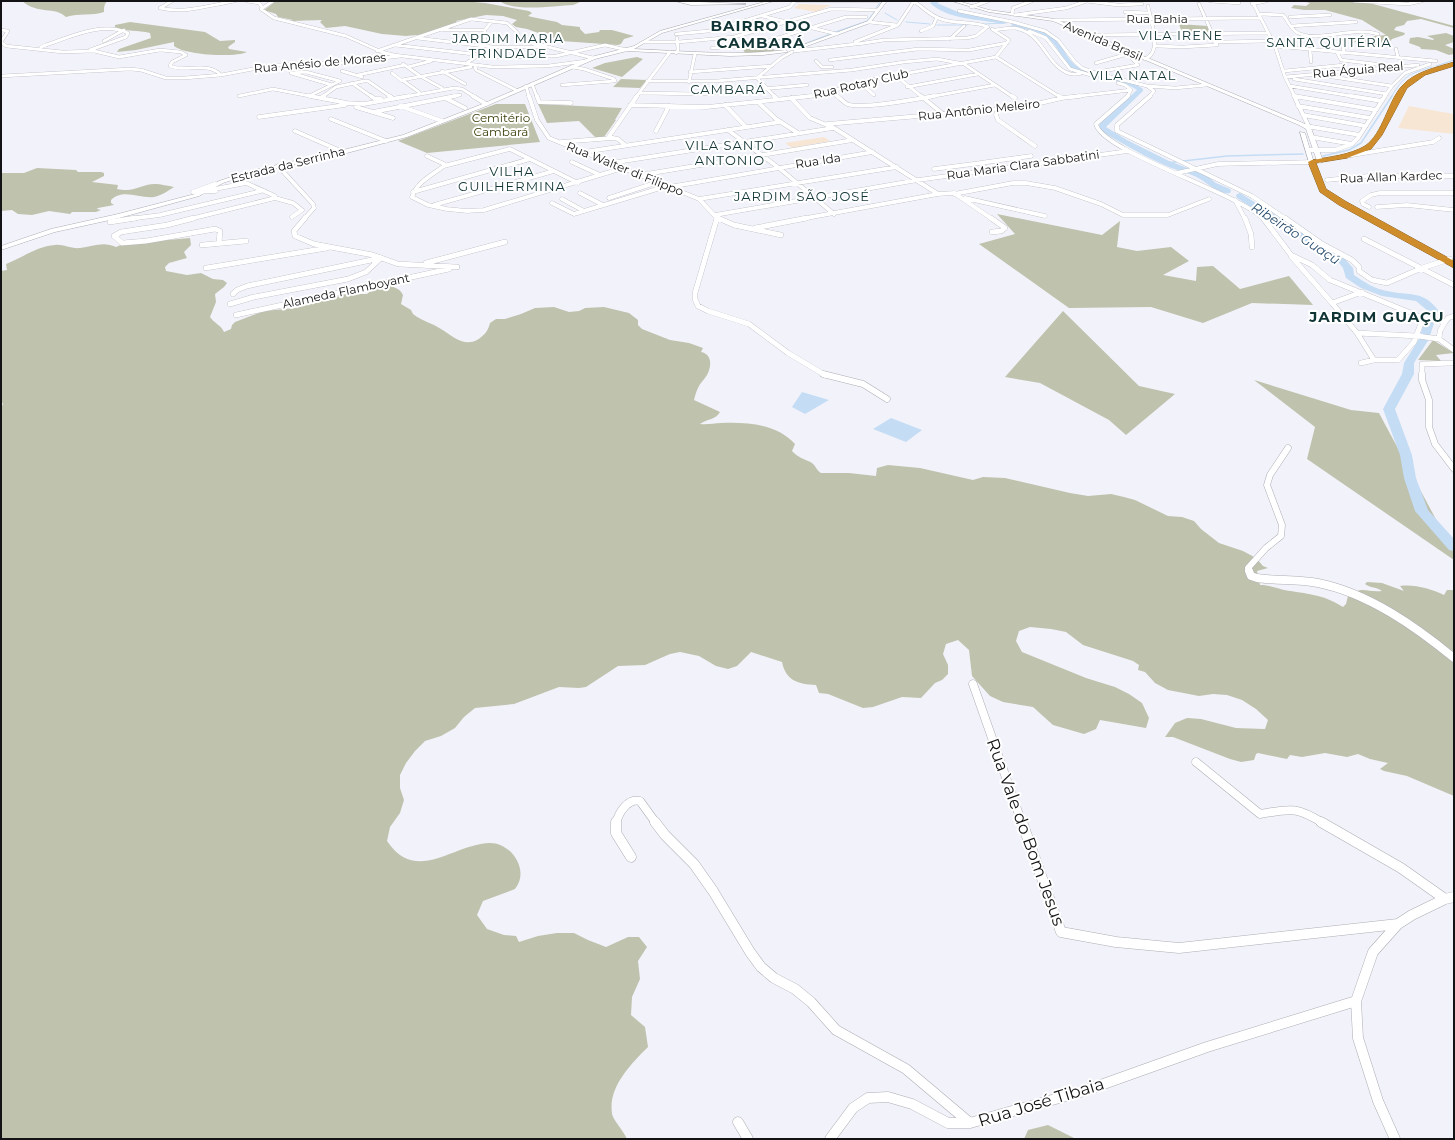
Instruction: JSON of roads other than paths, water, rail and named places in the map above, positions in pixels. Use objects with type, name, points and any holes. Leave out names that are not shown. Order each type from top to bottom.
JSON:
[{"type":"highway","points":[[1436,61],[1440,68]]},
{"type":"highway","points":[[1314,157],[1344,156],[1360,151],[1373,143],[1379,135],[1404,87],[1418,77],[1454,64]]},
{"type":"highway","points":[[1314,157],[1330,188],[1335,193],[1369,209],[1450,261]]},
{"type":"highway","points":[[1314,157],[1323,190],[1342,203],[1369,209]]},
{"type":"street","points":[[172,1],[160,8],[170,10],[181,9],[235,1]]},
{"type":"street","points":[[247,1],[259,3],[262,7],[261,9],[274,18],[346,36],[390,55],[476,66],[500,67],[548,66],[586,61]]},
{"type":"street","points":[[262,7],[273,1]]},
{"type":"street","points":[[677,1],[691,4],[750,5],[772,1]]},
{"type":"street","points":[[676,34],[720,30],[730,25],[790,7],[795,1],[878,1]]},
{"type":"street","points":[[758,78],[790,51],[830,32],[862,21],[878,1]]},
{"type":"street","points":[[869,22],[884,1]]},
{"type":"street","points":[[395,45],[507,57],[547,56],[605,45],[627,50],[695,54],[747,55],[772,53],[844,46],[856,43],[898,25],[914,1],[937,17],[951,21],[983,25],[1009,40],[996,57],[1062,98]]},
{"type":"street","name":"Avenida Brasil","points":[[954,1],[989,12],[1054,20],[1130,55],[1145,59],[1301,123]]},
{"type":"street","points":[[971,7],[988,1]]},
{"type":"street","points":[[1032,1],[1013,8],[1014,15],[1066,8],[1087,1],[1118,5],[1142,4]]},
{"type":"street","points":[[1210,1],[1239,3]]},
{"type":"street","points":[[1266,1],[1252,2],[1275,46],[1286,77],[1303,115],[1300,128],[1314,157]]},
{"type":"street","points":[[1354,1],[1408,4],[1422,1]]},
{"type":"street","points":[[1198,2],[1212,33],[1211,37],[1216,43]]},
{"type":"street","points":[[627,50],[673,28],[750,5]]},
{"type":"street","points":[[1145,59],[1151,56],[1156,46],[1155,34],[1148,6]]},
{"type":"street","points":[[645,42],[678,42],[744,35],[831,9],[878,10]]},
{"type":"street","points":[[959,11],[1013,22],[1049,33],[1058,40],[1078,65],[1095,73],[1147,86],[1167,88],[1207,85]]},
{"type":"street","points":[[1124,12],[1150,13]]},
{"type":"street","points":[[1131,13],[1134,19]]},
{"type":"street","points":[[1258,14],[1286,16],[1330,15]]},
{"type":"street","points":[[762,16],[837,34]]},
{"type":"street","points":[[1286,16],[1291,26],[1297,32],[1305,34],[1366,31],[1378,34]]},
{"type":"street","points":[[712,48],[761,42],[846,17],[866,17]]},
{"type":"street","points":[[921,31],[933,26],[937,17]]},
{"type":"street","name":"Rua Bahia","points":[[1054,20],[1260,18]]},
{"type":"street","points":[[377,50],[470,19],[507,23],[517,32],[520,40],[539,46]]},
{"type":"street","points":[[465,64],[479,55],[485,39],[485,30],[492,21]]},
{"type":"street","points":[[790,51],[869,22],[898,25]]},
{"type":"street","points":[[856,43],[868,43],[884,40],[971,38],[990,29],[1013,22]]},
{"type":"street","points":[[1291,26],[1356,22]]},
{"type":"street","points":[[1004,24],[1034,32],[1046,38],[1070,69],[1125,85],[1131,90],[1128,96],[1096,124],[1095,127],[1101,133],[1128,150],[1257,212],[1290,252],[1296,264],[1332,302],[1357,333],[1374,360]]},
{"type":"street","points":[[950,39],[964,26]]},
{"type":"street","points":[[673,28],[678,42],[678,50],[676,53]]},
{"type":"street","points":[[40,50],[41,47],[46,45],[95,31],[112,29],[124,30],[128,33],[127,36],[88,50]]},
{"type":"street","points":[[990,29],[1014,29],[1033,34],[1062,71],[1071,75],[1083,74]]},
{"type":"street","points":[[1,30],[8,31],[1,42],[2,45],[13,48],[69,52],[88,50],[99,51],[110,56],[118,57],[154,50],[170,50],[186,55],[172,62],[171,67],[180,69],[212,68],[219,71],[222,75]]},
{"type":"street","points":[[96,47],[124,30]]},
{"type":"street","points":[[440,30],[485,30]]},
{"type":"street","points":[[720,30],[727,38]]},
{"type":"street","points":[[1088,35],[1268,33]]},
{"type":"street","points":[[544,46],[548,35]]},
{"type":"street","points":[[415,38],[482,46],[516,48],[544,46],[593,58]]},
{"type":"street","points":[[1156,46],[1182,47],[1216,43],[1272,41]]},
{"type":"street","points":[[1342,42],[1344,52]]},
{"type":"street","points":[[830,60],[918,49],[969,50],[1007,43]]},
{"type":"street","points":[[1275,46],[1436,61]]},
{"type":"street","points":[[1310,49],[1311,62]]},
{"type":"street","points":[[1396,49],[1398,57]]},
{"type":"street","name":"Estrada da Serrinha","points":[[1,248],[53,230],[119,216],[202,193],[221,182],[248,173],[343,152],[405,136],[486,104],[593,58],[627,50]]},
{"type":"street","points":[[608,138],[630,105],[670,52]]},
{"type":"street","points":[[1337,52],[1341,60],[1344,61],[1399,67]]},
{"type":"street","points":[[689,82],[695,54]]},
{"type":"street","points":[[1095,73],[1138,64],[1130,55]]},
{"type":"street","points":[[1096,63],[1130,55]]},
{"type":"street","points":[[1113,63],[1130,55]]},
{"type":"street","name":"Rua Anésio de Moraes","points":[[1,76],[130,69],[141,70],[170,78],[222,75],[266,66],[340,63],[401,56]]},
{"type":"street","name":"Rua Rotary Club","points":[[630,105],[700,107],[820,95],[860,83],[895,75],[964,64],[996,57]]},
{"type":"street","points":[[648,81],[689,82],[758,78],[843,70],[927,59],[951,60],[964,64],[1015,98]]},
{"type":"street","points":[[358,75],[437,60]]},
{"type":"street","points":[[816,61],[822,67],[836,66],[843,70]]},
{"type":"street","points":[[1316,150],[1335,150],[1352,144],[1360,135],[1392,86],[1405,73],[1436,61]]},
{"type":"street","name":"Rua Águia Real","points":[[1286,77],[1399,67],[1436,61]]},
{"type":"street","points":[[378,64],[386,69]]},
{"type":"street","points":[[405,65],[420,76],[442,88]]},
{"type":"street","points":[[476,66],[479,71],[516,90]]},
{"type":"street","points":[[402,81],[420,76],[476,66]]},
{"type":"street","points":[[690,72],[772,66]]},
{"type":"street","points":[[1284,71],[1344,66]]},
{"type":"street","points":[[479,71],[500,67]]},
{"type":"street","points":[[562,86],[615,81],[614,79],[584,69],[572,67]]},
{"type":"street","points":[[342,71],[365,78],[365,81],[391,97],[376,100],[352,83]]},
{"type":"street","points":[[309,96],[332,85],[340,81],[306,72],[291,72],[332,85]]},
{"type":"street","points":[[442,72],[464,84]]},
{"type":"street","points":[[392,73],[419,92]]},
{"type":"street","points":[[907,87],[978,74]]},
{"type":"street","points":[[1314,82],[1323,74],[1392,86]]},
{"type":"street","points":[[895,75],[907,87],[943,114]]},
{"type":"street","points":[[1286,77],[1387,94]]},
{"type":"street","points":[[318,81],[329,78]]},
{"type":"street","points":[[758,78],[766,89],[777,99]]},
{"type":"street","points":[[321,98],[336,87],[365,81]]},
{"type":"street","points":[[860,83],[874,95]]},
{"type":"street","points":[[529,85],[539,102],[571,103]]},
{"type":"street","name":"Rua Walter di Filippo","points":[[529,85],[530,103],[544,132],[549,138],[557,143],[584,152],[699,199],[716,216],[734,225],[781,235]]},
{"type":"street","points":[[639,93],[703,94],[807,85]]},
{"type":"street","points":[[832,92],[848,104],[854,105],[922,99],[995,85]]},
{"type":"street","points":[[360,89],[375,86]]},
{"type":"street","points":[[1147,86],[1154,91],[1116,125],[1117,131],[1262,202],[1322,244],[1352,260],[1359,267],[1358,271],[1361,274],[1372,280],[1387,283],[1422,268],[1450,261]]},
{"type":"street","points":[[1290,86],[1382,101]]},
{"type":"street","points":[[259,117],[376,103],[454,88],[462,89],[486,104]]},
{"type":"street","points":[[239,96],[273,89],[355,105],[393,118]]},
{"type":"street","name":"Rua Antônio Meleiro","points":[[827,124],[1035,106],[1062,98],[1131,90]]},
{"type":"street","points":[[378,92],[383,91]]},
{"type":"street","points":[[368,94],[373,93]]},
{"type":"street","points":[[373,112],[460,95]]},
{"type":"street","points":[[1294,96],[1376,110]]},
{"type":"street","points":[[445,98],[466,108]]},
{"type":"street","points":[[791,98],[810,118],[834,128],[938,194]]},
{"type":"street","points":[[758,102],[780,122],[798,133]]},
{"type":"street","points":[[725,105],[746,127]]},
{"type":"street","points":[[850,110],[854,105]]},
{"type":"street","points":[[400,106],[442,121]]},
{"type":"street","points":[[656,131],[669,106]]},
{"type":"street","points":[[1298,106],[1370,118]]},
{"type":"street","points":[[997,109],[996,116],[998,120],[1035,146]]},
{"type":"street","points":[[1303,115],[1366,126]]},
{"type":"street","points":[[331,118],[386,141]]},
{"type":"street","points":[[584,152],[780,122]]},
{"type":"street","points":[[1301,123],[1360,135]]},
{"type":"street","points":[[1301,123],[1311,137],[1316,150],[1314,157]]},
{"type":"street","points":[[730,129],[742,124]]},
{"type":"street","points":[[611,163],[834,128]]},
{"type":"street","points":[[730,129],[834,214]]},
{"type":"street","points":[[295,131],[343,152]]},
{"type":"street","points":[[1311,137],[1352,144]]},
{"type":"street","points":[[557,143],[608,138],[618,139],[625,145]]},
{"type":"street","points":[[1344,156],[1432,142],[1438,138]]},
{"type":"street","points":[[639,175],[853,140]]},
{"type":"street","points":[[578,183],[512,150],[507,149],[444,166],[417,188],[413,192],[412,197],[416,200],[434,206],[461,211],[484,210],[578,183],[623,168]]},
{"type":"street","name":"Rua Maria Clara Sabbatini","points":[[716,216],[918,180],[1128,150]]},
{"type":"street","name":"Rua Ida","points":[[552,203],[571,214],[668,186],[873,152]]},
{"type":"street","points":[[427,156],[444,164],[444,166]]},
{"type":"street","points":[[934,169],[1031,156]]},
{"type":"street","points":[[1177,173],[1194,168],[1218,164],[1314,157]]},
{"type":"street","points":[[413,192],[530,159]]},
{"type":"street","points":[[572,162],[600,175]]},
{"type":"street","points":[[980,164],[988,171]]},
{"type":"street","points":[[278,166],[313,204],[314,208],[294,231],[295,236],[314,244],[357,251],[398,264],[418,264],[505,242]]},
{"type":"street","points":[[699,199],[897,167]]},
{"type":"street","points":[[434,206],[554,171]]},
{"type":"street","name":"Rua Allan Kardec","points":[[1327,180],[1368,176],[1454,176]]},
{"type":"street","points":[[221,182],[193,192],[202,193],[239,185],[252,186]]},
{"type":"street","points":[[609,198],[658,182]]},
{"type":"street","points":[[211,188],[215,189],[239,183],[246,183],[275,196],[275,198],[292,202],[300,207],[302,210],[292,217]]},
{"type":"street","points":[[749,229],[936,196],[938,194],[954,194],[1013,183],[1026,183],[1056,188],[1101,204],[1123,215],[1168,215],[1209,199]]},
{"type":"street","points":[[110,222],[160,215],[261,191]]},
{"type":"street","points":[[580,193],[603,205]]},
{"type":"street","points":[[1454,193],[1380,193],[1371,195],[1362,201],[1362,203],[1369,209],[1388,205],[1407,205],[1454,210]]},
{"type":"street","points":[[954,194],[961,197],[1045,216]]},
{"type":"street","points":[[961,197],[1005,228],[1001,231],[992,232]]},
{"type":"street","points":[[220,243],[220,231],[214,228],[146,241],[122,242],[114,236],[122,232],[166,226],[275,198]]},
{"type":"street","points":[[562,199],[584,211]]},
{"type":"street","points":[[1234,200],[1249,224],[1252,237],[1252,247]]},
{"type":"street","points":[[716,216],[695,293],[694,299],[698,306],[755,328],[788,353],[825,375],[863,384],[886,399]]},
{"type":"street","points":[[1364,239],[1454,285]]},
{"type":"street","points":[[202,245],[246,241]]},
{"type":"street","points":[[206,268],[331,247]]},
{"type":"street","points":[[1291,255],[1312,265],[1330,280],[1426,318],[1445,322]]},
{"type":"street","points":[[233,294],[237,290],[247,286],[381,258]]},
{"type":"street","points":[[230,304],[254,297],[348,279],[361,275],[370,270],[381,258]]},
{"type":"street","name":"Alameda Flamboyant","points":[[236,315],[457,268],[418,264]]},
{"type":"street","points":[[1332,302],[1362,292]]},
{"type":"street","points":[[1439,339],[1440,331],[1445,322],[1448,318],[1454,316]]},
{"type":"street","points":[[1362,363],[1374,360],[1398,360],[1403,352],[1409,349],[1420,336],[1426,318]]},
{"type":"street","points":[[1357,333],[1420,336],[1439,339],[1454,350]]},
{"type":"street","points":[[1454,363],[1422,364],[1422,380],[1429,400],[1429,427],[1435,444],[1454,469]]},
{"type":"street","points":[[1288,448],[1285,456],[1268,478],[1268,485],[1282,525],[1281,536],[1266,548],[1248,568],[1251,576],[1260,578],[1303,580],[1346,590],[1367,599],[1395,616],[1441,647],[1454,658]]},
{"type":"street","name":"Rua Vale do Bom Jesus","points":[[973,684],[1061,932],[1116,942],[1179,948],[1398,924]]},
{"type":"street","points":[[1196,762],[1260,814],[1289,809],[1305,812],[1450,898]]},
{"type":"street","name":"Rua José Tibaia","points":[[631,857],[616,835],[614,825],[618,815],[631,801],[636,800],[640,801],[665,835],[694,864],[713,891],[750,952],[761,966],[774,978],[795,989],[811,1002],[836,1030],[906,1069],[970,1123],[1084,1091],[1207,1047],[1356,1001]]},
{"type":"street","points":[[1395,1139],[1378,1101],[1358,1038],[1356,1001],[1373,952],[1398,924],[1412,915],[1450,898]]},
{"type":"street","points":[[830,1139],[853,1108],[868,1098],[888,1097],[912,1104],[948,1124],[970,1123]]},
{"type":"street","points":[[738,1122],[748,1139]]},
{"type":"water","points":[[802,392],[829,400],[805,414],[792,407]]},
{"type":"water","points":[[891,418],[922,430],[906,442],[873,429]]},
{"type":"waterway","points":[[876,8],[881,1]]},
{"type":"waterway","name":"Ribeirão Guaçú","points":[[939,1],[933,3],[947,11],[966,16],[1003,22]]},
{"type":"waterway","points":[[835,32],[867,21],[875,11]]},
{"type":"waterway","points":[[885,13],[897,20]]},
{"type":"waterway","points":[[906,22],[930,24]]},
{"type":"waterway","name":"Ribeirão Guaçú","points":[[984,24],[1006,23]]},
{"type":"waterway","points":[[937,25],[967,25]]},
{"type":"waterway","name":"Ribeirão Guaçú","points":[[1014,25],[1035,30],[1050,38],[1054,41],[1070,63],[1077,69],[1093,75],[1126,82],[1141,90],[1103,125],[1102,128],[1124,142],[1166,163],[1203,177],[1213,185],[1227,191]]},
{"type":"waterway","points":[[799,46],[830,34]]},
{"type":"waterway","points":[[1436,66],[1454,60]]},
{"type":"waterway","points":[[1391,97],[1407,77],[1432,67]]},
{"type":"waterway","points":[[1323,156],[1349,150],[1361,143],[1392,96]]},
{"type":"waterway","points":[[1166,163],[1227,156],[1303,154]]},
{"type":"waterway","name":"Ribeirão Guaçú","points":[[1240,196],[1342,261],[1348,268],[1349,276],[1364,286],[1385,294],[1419,298],[1433,310],[1424,339],[1409,363],[1408,374],[1389,409],[1406,455],[1410,478],[1422,511],[1454,547]]},
{"type":"district","name":"BAIRRO DO CAMBARÁ","points":[[761,34]]},
{"type":"district","name":"VILA IRENE","points":[[1181,35]]},
{"type":"district","name":"SANTA QUITÉRIA","points":[[1329,42]]},
{"type":"district","name":"JARDIM MARIA TRINDADE","points":[[508,46]]},
{"type":"district","name":"VILA NATAL","points":[[1133,75]]},
{"type":"district","name":"CAMBARÁ","points":[[728,89]]},
{"type":"district","name":"VILA SANTO ANTONIO","points":[[730,152]]},
{"type":"district","name":"VILHA GUILHERMINA","points":[[512,178]]},
{"type":"district","name":"JARDIM SÃO JOSÉ","points":[[802,196]]},
{"type":"district","name":"JARDIM GUAÇU","points":[[1377,317]]},
{"type":"park label","name":"Cemitério Cambará","points":[[501,125]]}]
